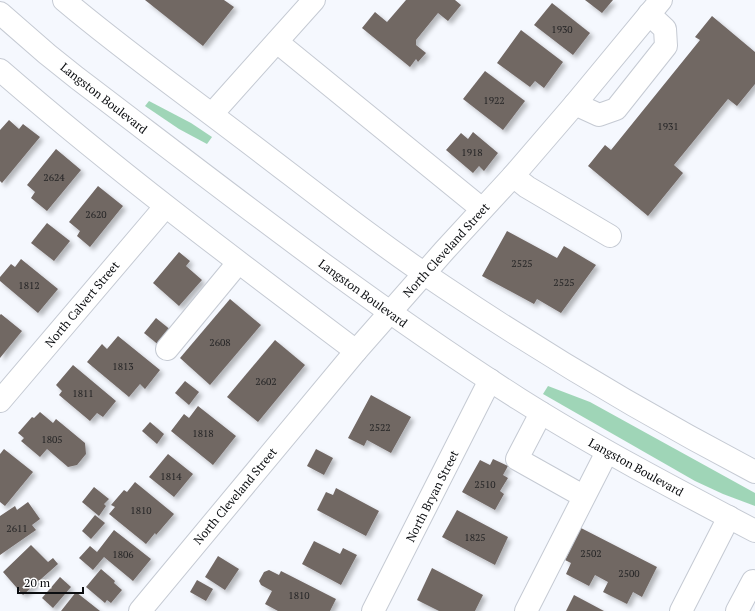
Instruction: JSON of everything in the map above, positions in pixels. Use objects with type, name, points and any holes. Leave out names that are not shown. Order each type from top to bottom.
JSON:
[{"type":"main road","points":[[64,0],[113,40],[376,239],[424,273],[530,343],[602,387],[687,436],[755,472]]},
{"type":"main road","points":[[212,114],[314,0]]},
{"type":"main road","points":[[575,104],[600,115],[616,108],[666,46],[665,29],[655,7]]},
{"type":"main road","name":"North Cleveland Street","points":[[140,611],[356,351],[424,273],[513,176],[655,7]]},
{"type":"main road","name":"Langston Boulevard","points":[[0,13],[77,78],[321,262],[390,312],[541,413],[607,452],[755,531]]},
{"type":"main road","points":[[277,42],[482,209]]},
{"type":"main road","points":[[0,70],[56,118],[165,206],[238,263],[356,351]]},
{"type":"main road","points":[[513,176],[527,187],[610,236]]},
{"type":"main road","name":"North Calvert Street","points":[[0,401],[165,206]]},
{"type":"main road","points":[[167,348],[238,263]]},
{"type":"main road","name":"North Bryan Street","points":[[373,611],[490,380]]},
{"type":"main road","points":[[541,413],[517,459],[574,491]]},
{"type":"main road","points":[[526,611],[607,452]]},
{"type":"main road","points":[[687,609],[729,517]]},
{"type":"main road","points":[[737,611],[754,580]]},
{"type":"green space","points":[[149,101],[191,123],[212,137],[207,144],[179,129],[145,106]]},
{"type":"green space","points":[[548,386],[590,402],[755,493],[755,506],[723,494],[695,481],[543,394]]},
{"type":"building","points":[[145,0],[224,0],[234,7],[203,46]]},
{"type":"building","points":[[406,0],[455,0],[461,5],[448,21],[438,13],[416,40],[416,45],[426,53],[418,62],[416,59],[410,67],[362,28],[375,12],[387,22]]},
{"type":"building","points":[[585,0],[613,0],[602,13]]},
{"type":"building","points":[[552,3],[590,33],[573,55],[534,25]]},
{"type":"building","points":[[712,16],[755,52],[755,84],[737,106],[728,99],[674,165],[683,173],[648,216],[588,166],[605,145],[611,150],[700,40],[695,37]]},
{"type":"building","points":[[521,30],[563,62],[544,88],[535,81],[530,87],[497,63]]},
{"type":"building","points":[[485,71],[525,101],[503,130],[463,99]]},
{"type":"building","points":[[9,120],[19,129],[23,124],[40,137],[2,183],[0,181],[0,130]]},
{"type":"building","points":[[473,132],[498,153],[484,171],[479,166],[473,173],[446,150],[461,133],[468,139]]},
{"type":"building","points":[[56,149],[81,170],[47,211],[31,198],[35,192],[27,185]]},
{"type":"building","points":[[98,186],[123,206],[90,247],[77,236],[80,231],[69,222]]},
{"type":"building","points":[[47,223],[70,241],[54,261],[31,243]]},
{"type":"building","points":[[507,231],[557,258],[564,246],[596,265],[561,313],[537,299],[534,304],[482,276]]},
{"type":"building","points":[[179,252],[190,261],[186,266],[202,280],[179,306],[153,283]]},
{"type":"building","points":[[21,259],[58,289],[38,313],[0,281],[0,277],[11,264],[15,267]]},
{"type":"building","points":[[230,299],[261,325],[210,385],[180,358]]},
{"type":"building","points":[[1,314],[22,331],[0,358],[0,315]]},
{"type":"building","points":[[156,318],[172,331],[160,346],[144,333]]},
{"type":"building","points":[[118,336],[160,370],[145,389],[140,384],[129,397],[87,362],[102,344],[107,349]]},
{"type":"building","points":[[275,340],[305,365],[258,422],[227,397]]},
{"type":"building","points":[[73,365],[116,401],[103,417],[97,413],[90,421],[59,395],[62,391],[56,385]]},
{"type":"building","points":[[185,381],[199,392],[189,405],[175,393]]},
{"type":"building","points":[[371,395],[411,417],[391,453],[367,440],[364,446],[348,438]]},
{"type":"building","points":[[198,406],[236,436],[213,465],[171,431],[184,414],[189,418]]},
{"type":"building","points":[[40,412],[53,423],[56,419],[85,443],[86,454],[77,465],[68,467],[47,449],[40,457],[21,441],[24,438],[18,433],[32,417],[34,418]]},
{"type":"building","points":[[150,422],[164,434],[157,444],[142,431]]},
{"type":"building","points":[[4,449],[33,472],[5,506],[0,502],[0,454]]},
{"type":"building","points":[[316,449],[333,458],[324,475],[307,466]]},
{"type":"building","points":[[168,454],[193,474],[174,497],[149,477]]},
{"type":"building","points":[[493,459],[508,466],[503,475],[508,478],[500,491],[504,494],[495,510],[462,492],[480,460],[490,465]]},
{"type":"building","points":[[135,482],[174,514],[146,544],[109,514],[115,507],[111,505],[124,490],[127,492]]},
{"type":"building","points":[[94,487],[109,499],[104,504],[106,506],[99,516],[82,502]]},
{"type":"building","points":[[336,488],[379,511],[366,536],[317,510],[326,492],[333,495]]},
{"type":"building","points":[[28,502],[40,519],[32,525],[36,530],[0,555],[0,516],[15,506],[17,510]]},
{"type":"building","points":[[457,510],[508,537],[495,565],[442,537]]},
{"type":"building","points":[[95,515],[105,523],[91,539],[82,531]]},
{"type":"building","points":[[581,528],[657,567],[642,597],[633,592],[627,604],[603,592],[608,582],[595,575],[589,586],[566,574],[571,563],[565,560]]},
{"type":"building","points":[[114,530],[151,559],[133,581],[104,557],[93,570],[79,558],[90,546],[97,552]]},
{"type":"building","points":[[314,541],[340,554],[343,548],[357,555],[341,585],[302,564]]},
{"type":"building","points":[[31,545],[48,562],[53,558],[58,564],[23,595],[3,572]]},
{"type":"building","points":[[218,556],[239,569],[225,590],[205,577]]},
{"type":"building","points":[[432,568],[483,595],[475,611],[439,611],[417,600]]},
{"type":"building","points":[[101,569],[115,581],[114,583],[122,590],[111,603],[107,600],[105,603],[86,587]]},
{"type":"building","points":[[269,570],[279,575],[281,571],[336,599],[330,611],[278,611],[265,604],[272,591],[261,585],[259,581],[264,572]]},
{"type":"building","points":[[60,577],[71,587],[53,608],[42,598]]},
{"type":"building","points":[[197,580],[213,589],[206,601],[190,592]]},
{"type":"building","points":[[76,592],[100,611],[61,611]]},
{"type":"building","points":[[574,595],[604,611],[566,611]]}]
